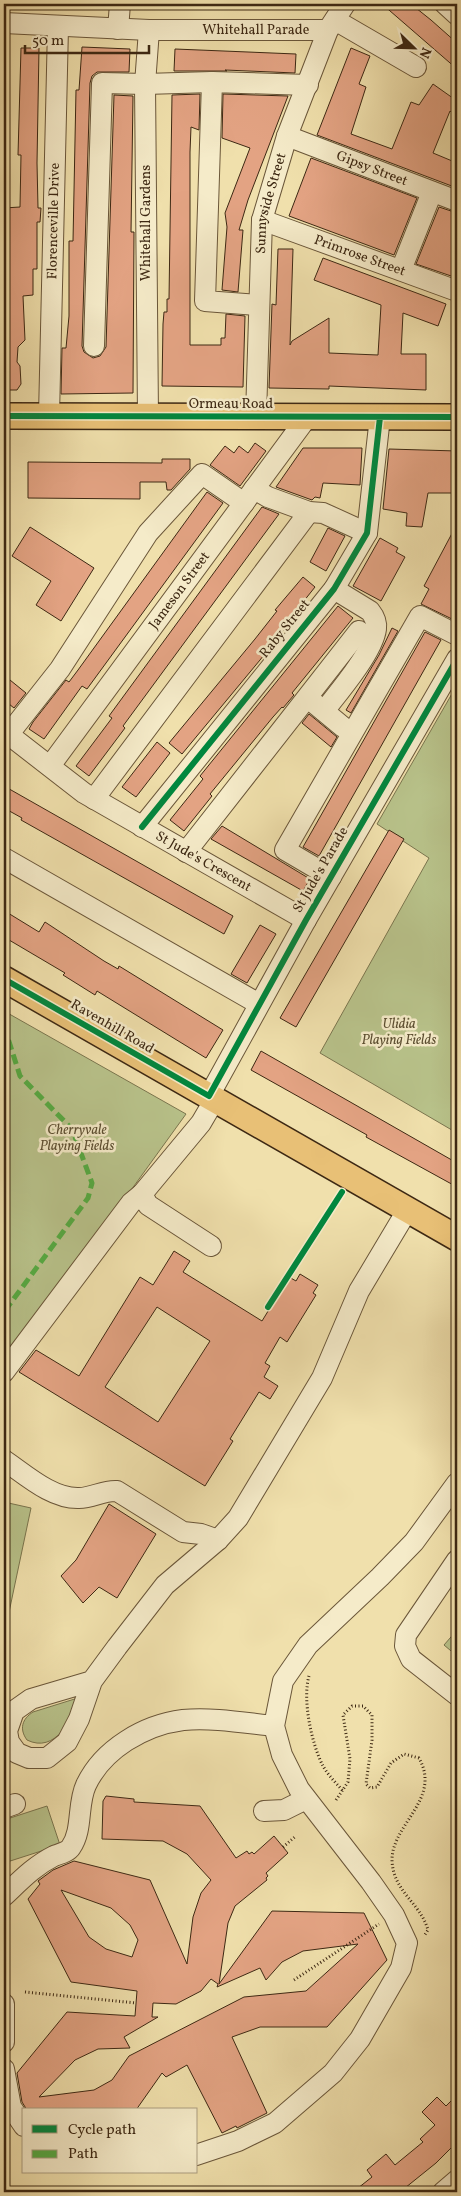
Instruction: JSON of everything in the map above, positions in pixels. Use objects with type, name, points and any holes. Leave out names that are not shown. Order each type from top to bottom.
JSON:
[{"type":"main road","name":"Ormeau Road","points":[[4,416],[457,417]]},
{"type":"main road","name":"Ravenhill Road","points":[[4,979],[457,1238]]},
{"type":"street","points":[[118,29],[120,4]]},
{"type":"street","points":[[445,4],[457,15]]},
{"type":"street","points":[[336,18],[416,67]]},
{"type":"street","name":"Whitehall Parade","points":[[4,23],[150,30],[336,18]]},
{"type":"street","name":"Sunnyside Street","points":[[256,416],[262,220],[287,136],[336,18]]},
{"type":"street","name":"Florenceville Drive","points":[[49,416],[58,27]]},
{"type":"street","name":"Whitehall Gardens","points":[[148,416],[145,84],[150,30]]},
{"type":"street","points":[[94,346],[102,83],[212,82],[308,84]]},
{"type":"street","points":[[212,82],[205,301],[258,305]]},
{"type":"street","name":"Gipsy Street","points":[[287,136],[457,201]]},
{"type":"street","points":[[401,270],[432,192]]},
{"type":"street","name":"Primrose Street","points":[[262,220],[457,291]]},
{"type":"street","name":"Jameson Street","points":[[50,766],[308,416]]},
{"type":"street","name":"Raby Street","points":[[142,827],[334,589],[366,534],[380,417]]},
{"type":"street","points":[[6,733],[60,669],[148,533],[202,474],[249,496],[268,497],[309,512],[323,513],[366,534]]},
{"type":"street","points":[[94,799],[309,512]]},
{"type":"street","points":[[334,589],[370,611],[374,615],[376,628],[357,666],[318,706],[343,727]]},
{"type":"street","points":[[331,877],[285,850],[420,616],[457,635]]},
{"type":"street","points":[[186,852],[359,631]]},
{"type":"street","name":"St Jude's Parade","points":[[4,1372],[131,1203],[142,1194],[201,1123],[259,1004],[457,659]]},
{"type":"street","name":"St Jude's Crescent","points":[[6,733],[94,799],[306,920]]},
{"type":"street","points":[[4,858],[259,1004]]},
{"type":"street","points":[[142,1194],[148,1204],[211,1246]]},
{"type":"street","points":[[92,1682],[31,1699],[14,1711],[5,1731],[9,1742],[17,1753],[29,1758],[47,1758],[67,1742],[79,1720],[92,1682],[165,1585],[218,1540],[238,1518],[322,1378],[359,1291],[408,1209]]},
{"type":"street","points":[[4,1460],[48,1489],[64,1496],[80,1498],[107,1490],[117,1491],[183,1532],[201,1534],[218,1540]]},
{"type":"street","points":[[198,2154],[238,2141],[275,2123],[333,2073],[360,2039],[401,1968],[407,1943],[394,1914],[372,1882],[299,1789],[282,1755],[274,1726],[283,1681],[308,1645],[414,1542],[457,1483]]},
{"type":"street","points":[[457,1560],[406,1635],[405,1646],[411,1659],[457,1695]]},
{"type":"street","points":[[4,1896],[38,1865],[70,1849],[76,1837],[83,1791],[92,1772],[116,1748],[138,1734],[145,1730],[183,1720],[274,1726]]},
{"type":"street","points":[[264,1811],[284,1810],[306,1798]]},
{"type":"street","points":[[4,2004],[4,2042]]},
{"type":"street","points":[[4,2069],[11,2107],[22,2123]]},
{"type":"street","points":[[443,2192],[457,2180]]},
{"type":"path","points":[[310,1673],[307,1682],[314,1745],[324,1768],[343,1791]]},
{"type":"path","points":[[336,1800],[348,1782],[350,1759],[343,1715],[352,1706],[363,1706],[372,1715],[372,1740],[366,1784],[370,1788],[377,1788],[391,1763],[404,1754],[419,1758],[426,1770],[424,1788],[415,1810],[399,1837],[392,1858],[394,1878],[425,1918],[428,1930],[420,1940],[407,1943]]},
{"type":"path","points":[[283,1847],[296,1836]]},
{"type":"path","points":[[294,1980],[394,1914]]},
{"type":"path","points":[[26,1992],[136,2003]]},
{"type":"green space","name":"Ulidia Playing Fields","points":[[457,685],[457,1133],[320,1053],[429,858],[377,824]]},
{"type":"green space","name":"Cherryvale Playing Fields","points":[[4,1011],[186,1114],[4,1366]]},
{"type":"green space","points":[[4,1502],[31,1508],[4,1636]]},
{"type":"green space","points":[[457,1630],[457,1656],[444,1645]]},
{"type":"green space","points":[[81,1697],[73,1715],[62,1732],[46,1742],[37,1743],[27,1740],[22,1728],[24,1721],[29,1715],[33,1712]]},
{"type":"green space","points":[[47,1806],[60,1845],[4,1863],[4,1820]]},
{"type":"building","points":[[382,4],[411,4],[431,20],[457,43],[457,69]]},
{"type":"building","points":[[82,47],[130,49],[129,72],[97,72],[92,76],[90,83],[82,346],[84,352],[93,358],[100,356],[106,347],[114,95],[133,96],[131,232],[134,232],[133,393],[61,394],[62,348],[66,348],[69,316],[69,241],[73,241],[76,90],[79,90]]},
{"type":"building","points":[[21,48],[39,48],[37,163],[38,208],[41,208],[40,222],[37,222],[37,269],[33,269],[33,295],[23,296],[25,340],[18,347],[17,362],[20,366],[21,384],[17,390],[4,390],[4,208],[20,207],[21,155],[18,155]]},
{"type":"building","points":[[351,48],[370,56],[359,84],[366,87],[351,134],[392,149],[411,102],[419,105],[433,84],[457,101],[457,117],[450,111],[433,153],[457,163],[457,188],[317,135]]},
{"type":"building","points":[[175,49],[296,54],[295,73],[225,70],[227,71],[174,71]]},
{"type":"building","points":[[200,94],[199,130],[191,127],[190,152],[190,345],[221,345],[221,338],[225,338],[226,314],[245,316],[243,387],[162,386],[163,324],[164,312],[167,312],[167,299],[169,299],[172,95]]},
{"type":"building","points":[[223,94],[288,96],[248,200],[239,230],[243,230],[238,292],[222,290],[227,227],[225,213],[250,148],[222,138]]},
{"type":"building","points":[[311,158],[417,198],[394,255],[289,216]]},
{"type":"building","points":[[439,207],[457,213],[457,278],[416,264]]},
{"type":"building","points":[[278,249],[293,249],[290,345],[292,341],[329,318],[329,353],[378,355],[381,305],[314,280],[323,258],[446,304],[438,326],[403,313],[401,354],[426,354],[426,390],[329,386],[329,389],[269,388],[272,304],[276,305]]},
{"type":"building","points":[[255,443],[266,451],[240,486],[210,465],[225,446],[234,453],[239,446],[248,453]]},
{"type":"building","points":[[303,448],[362,448],[360,485],[323,483],[320,498],[315,497],[312,500],[276,487]]},
{"type":"building","points":[[389,449],[457,451],[457,493],[428,493],[422,527],[406,526],[407,513],[383,509]]},
{"type":"building","points":[[162,459],[190,459],[190,469],[171,490],[167,490],[166,482],[140,482],[140,499],[28,498],[28,462],[162,463]]},
{"type":"building","points":[[207,492],[223,503],[87,689],[82,686],[44,739],[29,729],[66,680],[69,682]]},
{"type":"building","points":[[262,507],[279,514],[123,726],[125,728],[89,776],[76,766],[112,718],[109,716]]},
{"type":"building","points":[[457,524],[457,609],[452,619],[421,604],[429,589],[424,586]]},
{"type":"building","points":[[30,527],[94,568],[61,621],[36,605],[51,581],[12,556]]},
{"type":"building","points":[[328,528],[345,536],[326,571],[310,562]]},
{"type":"building","points":[[380,538],[398,548],[396,552],[405,557],[381,601],[353,586]]},
{"type":"building","points":[[303,577],[315,587],[260,660],[182,754],[169,743],[255,639],[277,611],[275,610]]},
{"type":"building","points":[[338,606],[353,618],[292,693],[294,695],[273,717],[210,794],[212,796],[184,831],[170,820],[203,779],[200,776]]},
{"type":"building","points":[[392,628],[398,631],[351,713],[346,710],[379,655]]},
{"type":"building","points":[[425,632],[441,640],[319,856],[303,847]]},
{"type":"building","points":[[10,680],[26,693],[14,708],[4,700],[4,688]]},
{"type":"building","points":[[309,714],[337,737],[331,747],[302,723]]},
{"type":"building","points":[[157,742],[170,753],[136,797],[122,787]]},
{"type":"building","points":[[4,786],[233,916],[224,934],[21,820],[22,818],[4,808]]},
{"type":"building","points":[[222,826],[310,879],[303,891],[211,839]]},
{"type":"building","points":[[389,830],[404,839],[296,1027],[280,1018]]},
{"type":"building","points":[[8,913],[39,932],[45,922],[104,961],[118,969],[119,966],[223,1030],[206,1058],[97,991],[95,995],[63,975],[65,973],[4,937],[4,920]]},
{"type":"building","points":[[260,925],[276,934],[247,983],[231,974]]},
{"type":"building","points":[[261,1051],[457,1163],[457,1187],[251,1070]]},
{"type":"building","points":[[174,1251],[190,1261],[183,1272],[262,1321],[289,1277],[296,1281],[300,1274],[318,1285],[313,1293],[316,1295],[287,1342],[280,1337],[265,1363],[270,1366],[264,1377],[278,1386],[270,1399],[259,1392],[230,1439],[233,1441],[205,1486],[19,1372],[36,1350],[79,1376],[140,1277],[153,1285]],"holes":[[[157,1307],[210,1341],[158,1422],[105,1387]]]},
{"type":"building","points":[[109,1504],[156,1534],[117,1598],[99,1587],[83,1603],[61,1576],[76,1560]]},
{"type":"building","points":[[106,1796],[134,1799],[134,1802],[200,1806],[236,1858],[247,1851],[249,1854],[252,1852],[254,1854],[274,1836],[288,1853],[266,1873],[268,1876],[267,1880],[235,1906],[228,1923],[219,1984],[272,1911],[364,1913],[387,1960],[327,2027],[260,2027],[232,2037],[267,2113],[237,2128],[236,2126],[222,2133],[187,2065],[166,2077],[162,2073],[137,2108],[26,2108],[22,2102],[17,2073],[67,2012],[135,2016],[137,1991],[71,1982],[28,1899],[40,1884],[38,1881],[53,1870],[74,1861],[150,1880],[187,1964],[193,1917],[201,1893],[211,1880],[187,1854],[163,1841],[102,1839],[103,1801]],"holes":[[[61,1890],[111,1908],[130,1925],[138,1940],[132,1957],[106,1949],[89,1937]],[[358,1944],[306,1991],[244,1997],[129,2056],[112,2080],[94,2090],[39,2097],[75,2060],[98,2049],[130,2048],[124,2037],[158,2017],[152,2017],[153,2003],[176,2004],[201,1991],[211,1979],[218,1984],[217,1987],[260,1968],[266,1980],[282,1962],[303,1951]]]},
{"type":"building","points":[[457,2095],[457,2142],[436,2163],[400,2192],[353,2192],[372,2177],[367,2170],[386,2154],[395,2165],[423,2142],[420,2139],[435,2125],[422,2112],[437,2097],[446,2106]]},
{"type":"marked path","points":[[4,1026],[20,1076],[72,1129],[92,1183],[88,1198],[4,1312]]},
{"type":"cycle path","points":[[4,416],[457,417]]},
{"type":"cycle path","points":[[142,827],[334,589],[367,533],[380,417]]},
{"type":"cycle path","points":[[4,979],[209,1096],[306,920],[457,659]]},
{"type":"cycle path","points":[[268,1307],[342,1192]]}]
